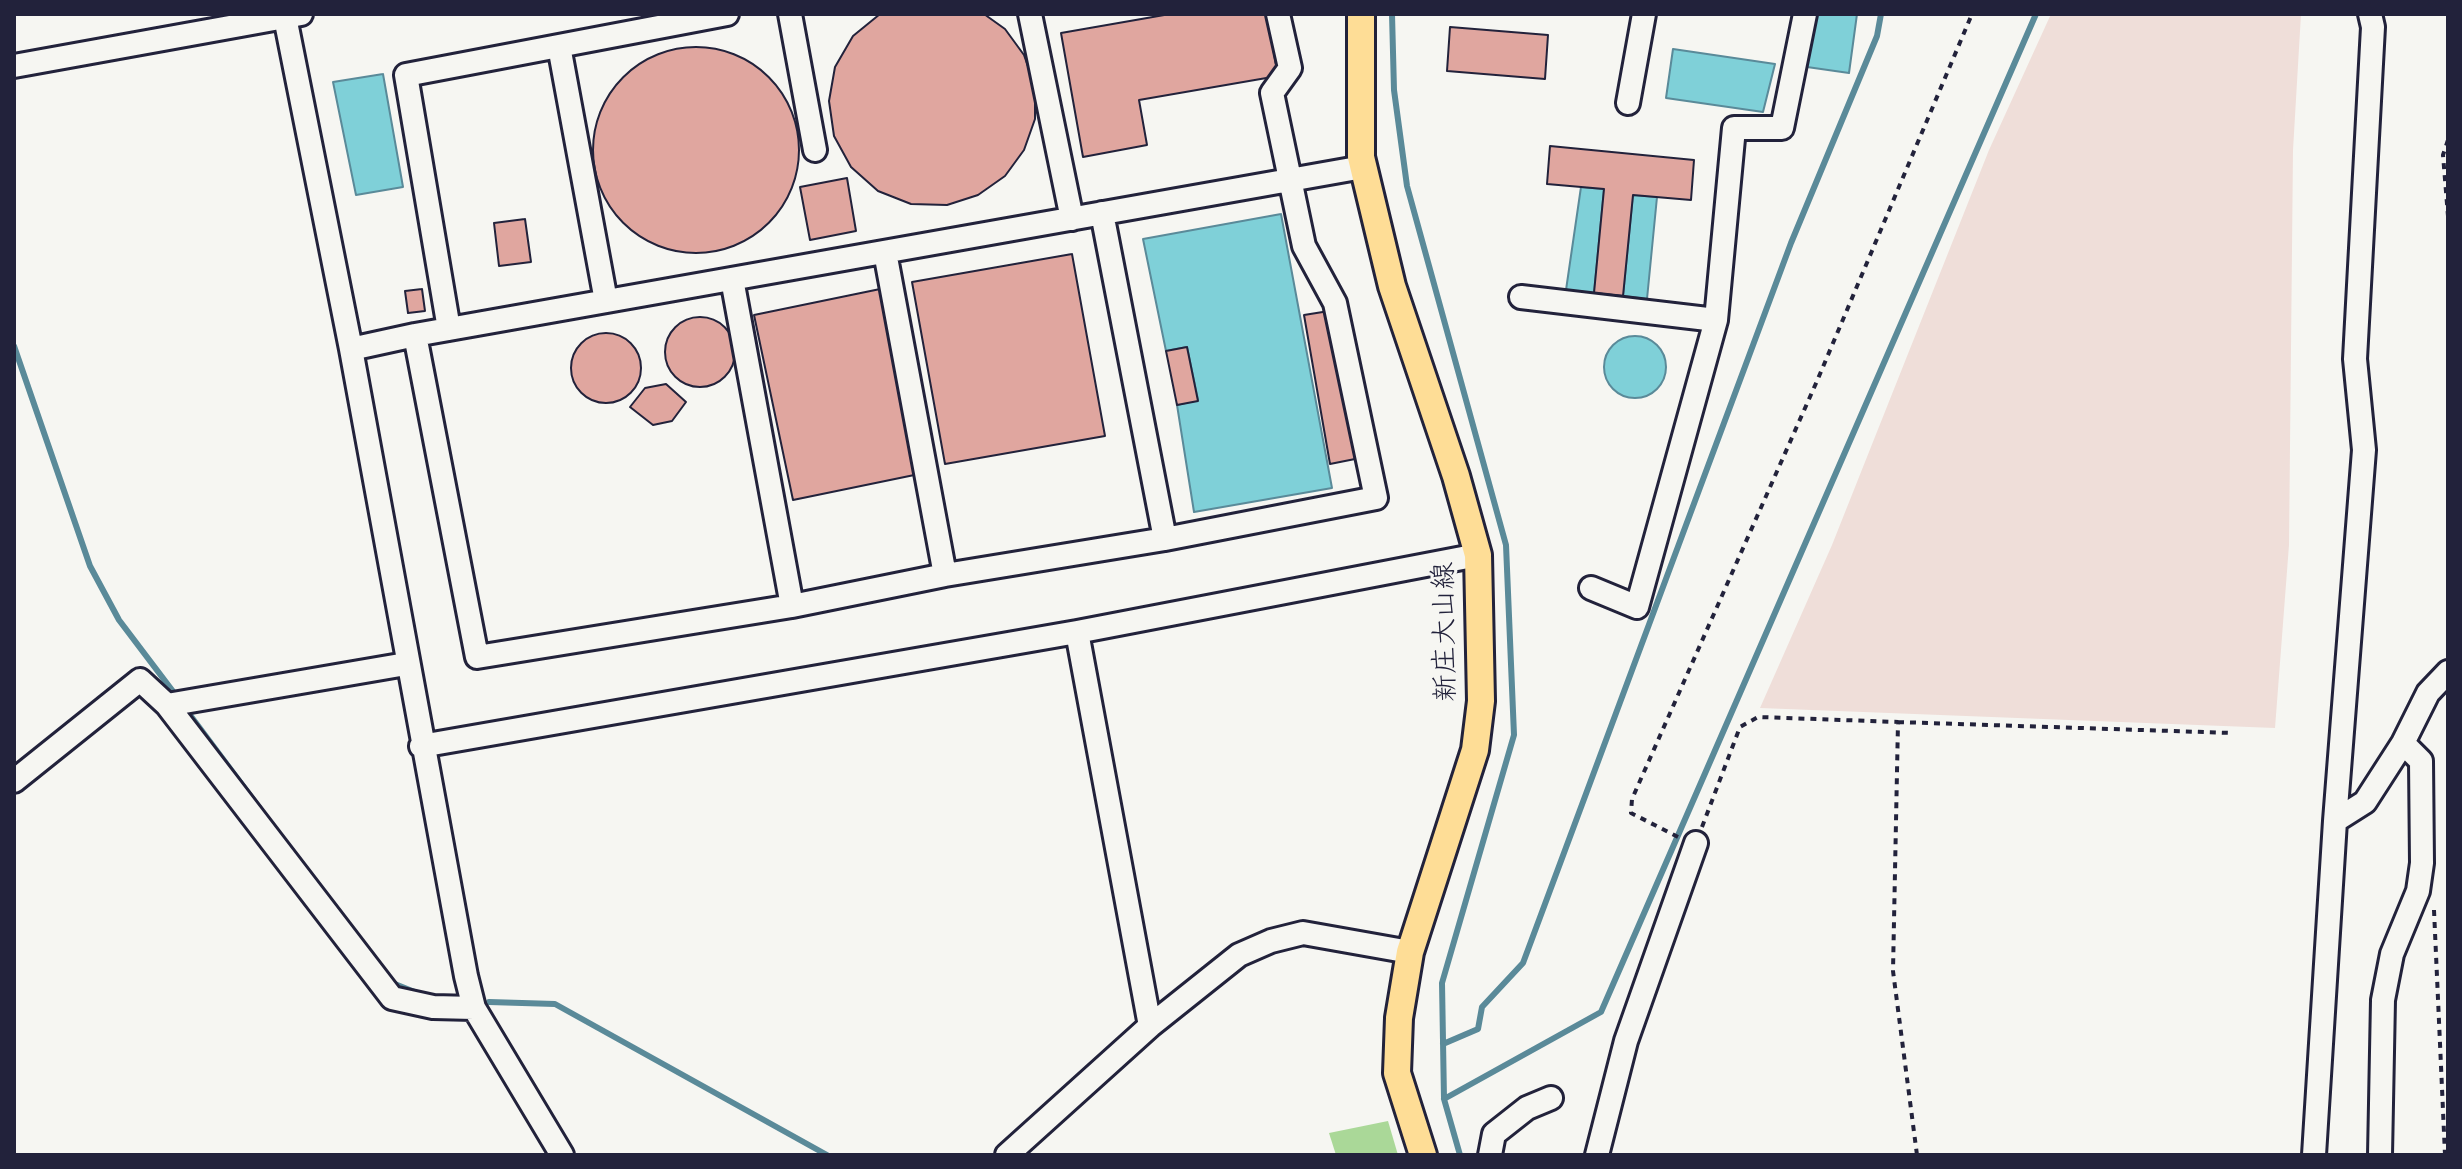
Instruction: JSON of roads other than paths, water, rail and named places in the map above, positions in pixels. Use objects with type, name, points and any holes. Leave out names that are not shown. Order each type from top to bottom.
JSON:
[{"type":"main road","name":"新庄大山線","points":[[1361,14],[1359,106],[1363,167],[1392,286],[1456,476],[1478,555],[1481,701],[1475,750],[1410,952],[1399,1018],[1397,1073],[1423,1155]]},
{"type":"street","points":[[449,329],[406,75],[727,14]]},
{"type":"street","points":[[790,14],[815,150]]},
{"type":"street","points":[[1030,14],[1072,219]]},
{"type":"street","points":[[415,335],[477,657],[792,606],[945,575],[1165,539],[1376,498],[1335,303],[1304,246],[1272,93],[1290,68],[1278,14]]},
{"type":"street","points":[[1628,103],[1644,14]]},
{"type":"street","points":[[1591,588],[1637,607],[1716,320],[1734,128],[1782,128],[1805,14]]},
{"type":"street","points":[[2314,1155],[2335,821],[2364,450],[2355,359],[2373,27],[2370,14]]},
{"type":"street","points":[[14,66],[290,15],[421,746],[474,1008],[562,1155]]},
{"type":"street","points":[[559,46],[606,301]]},
{"type":"street","points":[[351,349],[415,335],[1363,167]]},
{"type":"street","points":[[1102,213],[1165,539]]},
{"type":"street","points":[[885,252],[945,575]]},
{"type":"street","points":[[732,279],[792,606]]},
{"type":"street","points":[[1521,297],[1716,320]]},
{"type":"street","points":[[421,746],[1077,632],[1478,555]]},
{"type":"street","points":[[1077,632],[1150,1026]]},
{"type":"street","points":[[169,704],[406,664]]},
{"type":"street","points":[[2335,821],[2365,802],[2403,743],[2428,693],[2448,672]]},
{"type":"street","points":[[14,781],[140,680],[169,704],[392,998],[433,1007],[474,1008]]},
{"type":"street","points":[[2380,1155],[2383,1000],[2392,954],[2418,891],[2422,863],[2421,761],[2403,743]]},
{"type":"street","points":[[1597,1155],[1626,1041],[1696,843]]},
{"type":"street","points":[[1007,1155],[1150,1026],[1239,955],[1271,941],[1303,933],[1410,952]]},
{"type":"street","points":[[1490,1155],[1494,1134],[1527,1108],[1551,1098]]},
{"type":"water","points":[[1816,14],[1857,14],[1849,73],[1807,67]]},
{"type":"water","points":[[1673,49],[1775,64],[1763,112],[1666,98]]},
{"type":"water","points":[[383,74],[403,187],[356,195],[333,82]]},
{"type":"water","points":[[1581,187],[1604,189],[1594,293],[1566,290]]},
{"type":"water","points":[[1633,195],[1657,197],[1647,299],[1623,296]]},
{"type":"water","points":[[1281,214],[1332,488],[1194,512],[1177,405],[1198,400],[1187,347],[1166,351],[1143,239]]},
{"type":"water","points":[[1635,336],[1657,345],[1666,367],[1657,389],[1635,398],[1613,389],[1604,367],[1613,345]]},
{"type":"waterway","points":[[1392,14],[1394,90],[1407,186],[1506,545],[1514,735],[1442,983],[1444,1099],[1460,1155]]},
{"type":"waterway","points":[[1443,1044],[1478,1029],[1482,1007],[1523,963],[1791,243],[1877,36],[1881,14]]},
{"type":"waterway","points":[[1444,1099],[1601,1012],[2036,14]]},
{"type":"waterway","points":[[14,346],[90,566],[119,620],[178,698]]},
{"type":"waterway","points":[[184,707],[261,810]]},
{"type":"waterway","points":[[390,982],[417,993]]},
{"type":"waterway","points":[[489,1002],[555,1004],[827,1155]]}]
